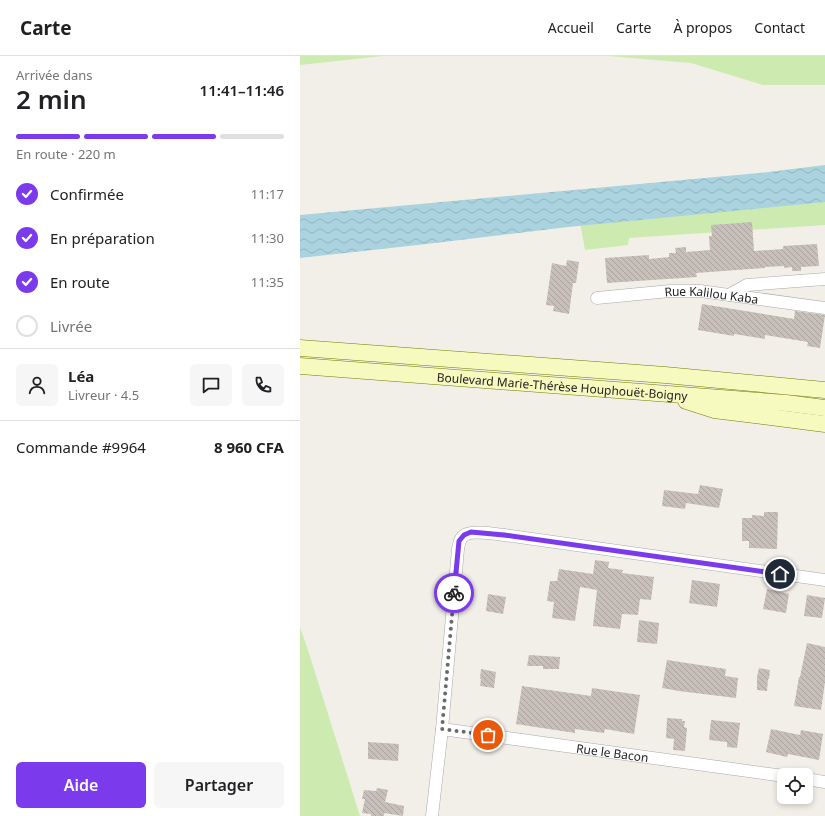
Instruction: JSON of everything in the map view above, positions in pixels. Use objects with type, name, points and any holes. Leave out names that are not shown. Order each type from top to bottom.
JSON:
[{"type":"main road","name":"Boulevard Marie-Thérèse Houphouët-Boigny","points":[[300,348],[665,375],[825,390]]},
{"type":"main road","name":"Boulevard Marie-Thérèse Houphouët-Boigny","points":[[300,366],[662,393],[786,403],[825,408]]},
{"type":"main road","points":[[662,393],[714,410],[825,424]]},
{"type":"street","points":[[729,295],[747,285],[825,279]]},
{"type":"street","name":"Rue Kalilou Kaba","points":[[597,298],[670,291],[700,291],[825,308]]},
{"type":"street","points":[[432,816],[442,729],[458,549],[459,541],[464,535],[471,532],[504,535],[825,580]]},
{"type":"street","name":"Rue le Bacon","points":[[442,729],[777,775]]},
{"type":"street","points":[[813,780],[825,782]]},
{"type":"green space","points":[[300,56],[383,56],[300,65]]},
{"type":"green space","points":[[608,56],[825,56],[825,85],[763,85],[691,63]]},
{"type":"green space","points":[[825,185],[825,225],[629,238],[628,245],[585,250],[577,206]]},
{"type":"green space","points":[[300,627],[309,653],[360,816],[300,816]]},
{"type":"water","points":[[825,165],[825,202],[568,227],[300,258],[300,215],[759,173]]},
{"type":"building","points":[[752,222],[754,251],[783,249],[783,246],[817,244],[819,266],[801,267],[801,271],[792,271],[792,267],[784,268],[784,266],[765,267],[696,273],[697,277],[607,283],[605,258],[649,255],[649,259],[669,257],[669,253],[676,253],[675,248],[686,247],[686,252],[710,250],[709,236],[712,236],[711,225]]},
{"type":"building","points":[[567,260],[579,262],[576,283],[573,283],[569,314],[553,311],[554,306],[546,305],[552,263],[566,266]]},
{"type":"building","points":[[702,304],[794,319],[795,311],[825,315],[820,348],[807,346],[808,342],[765,335],[765,339],[698,330]]},
{"type":"building","points":[[700,485],[723,489],[719,508],[686,503],[685,509],[662,506],[664,490],[698,494]]},
{"type":"building","points":[[764,512],[778,512],[777,549],[749,548],[749,541],[742,541],[742,518],[752,518],[752,515],[764,516]]},
{"type":"building","points":[[595,560],[609,562],[608,568],[623,570],[622,573],[654,577],[651,600],[640,599],[638,615],[622,614],[620,629],[593,626],[597,590],[580,587],[575,621],[552,618],[554,602],[547,601],[550,581],[557,581],[559,569],[593,574]]},
{"type":"building","points":[[692,580],[720,584],[717,607],[689,603]]},
{"type":"building","points":[[767,589],[789,594],[786,613],[763,609]]},
{"type":"building","points":[[488,594],[506,597],[503,614],[486,611]]},
{"type":"building","points":[[807,595],[825,598],[822,618],[804,616]]},
{"type":"building","points":[[639,620],[659,623],[657,644],[637,642]]},
{"type":"building","points":[[807,643],[825,647],[825,682],[821,710],[794,706]]},
{"type":"building","points":[[529,655],[560,657],[559,669],[543,669],[543,666],[527,666]]},
{"type":"building","points":[[667,660],[726,669],[725,676],[738,678],[736,698],[662,688]]},
{"type":"building","points":[[759,668],[770,670],[767,691],[757,690]]},
{"type":"building","points":[[481,669],[496,672],[494,688],[480,686]]},
{"type":"building","points":[[522,686],[591,696],[592,688],[640,695],[634,734],[605,729],[604,733],[575,729],[575,733],[516,724]]},
{"type":"building","points":[[667,718],[682,719],[682,721],[685,721],[684,727],[687,728],[685,751],[673,750],[674,739],[666,738]]},
{"type":"building","points":[[711,720],[740,723],[737,748],[727,747],[727,742],[709,740]]},
{"type":"building","points":[[771,729],[800,735],[801,730],[823,734],[819,760],[788,754],[787,757],[766,752]]},
{"type":"building","points":[[368,742],[399,744],[398,761],[368,759]]},
{"type":"building","points":[[377,788],[388,790],[385,802],[404,806],[403,816],[384,813],[384,816],[371,816],[371,814],[362,813],[365,799],[362,799],[364,790],[376,791]]},
{"type":"way so far","points":[[454,593],[442,729],[488,735]]},
{"type":"route","points":[[454,593],[459,541],[464,535],[471,532],[504,535],[780,574]]}]
